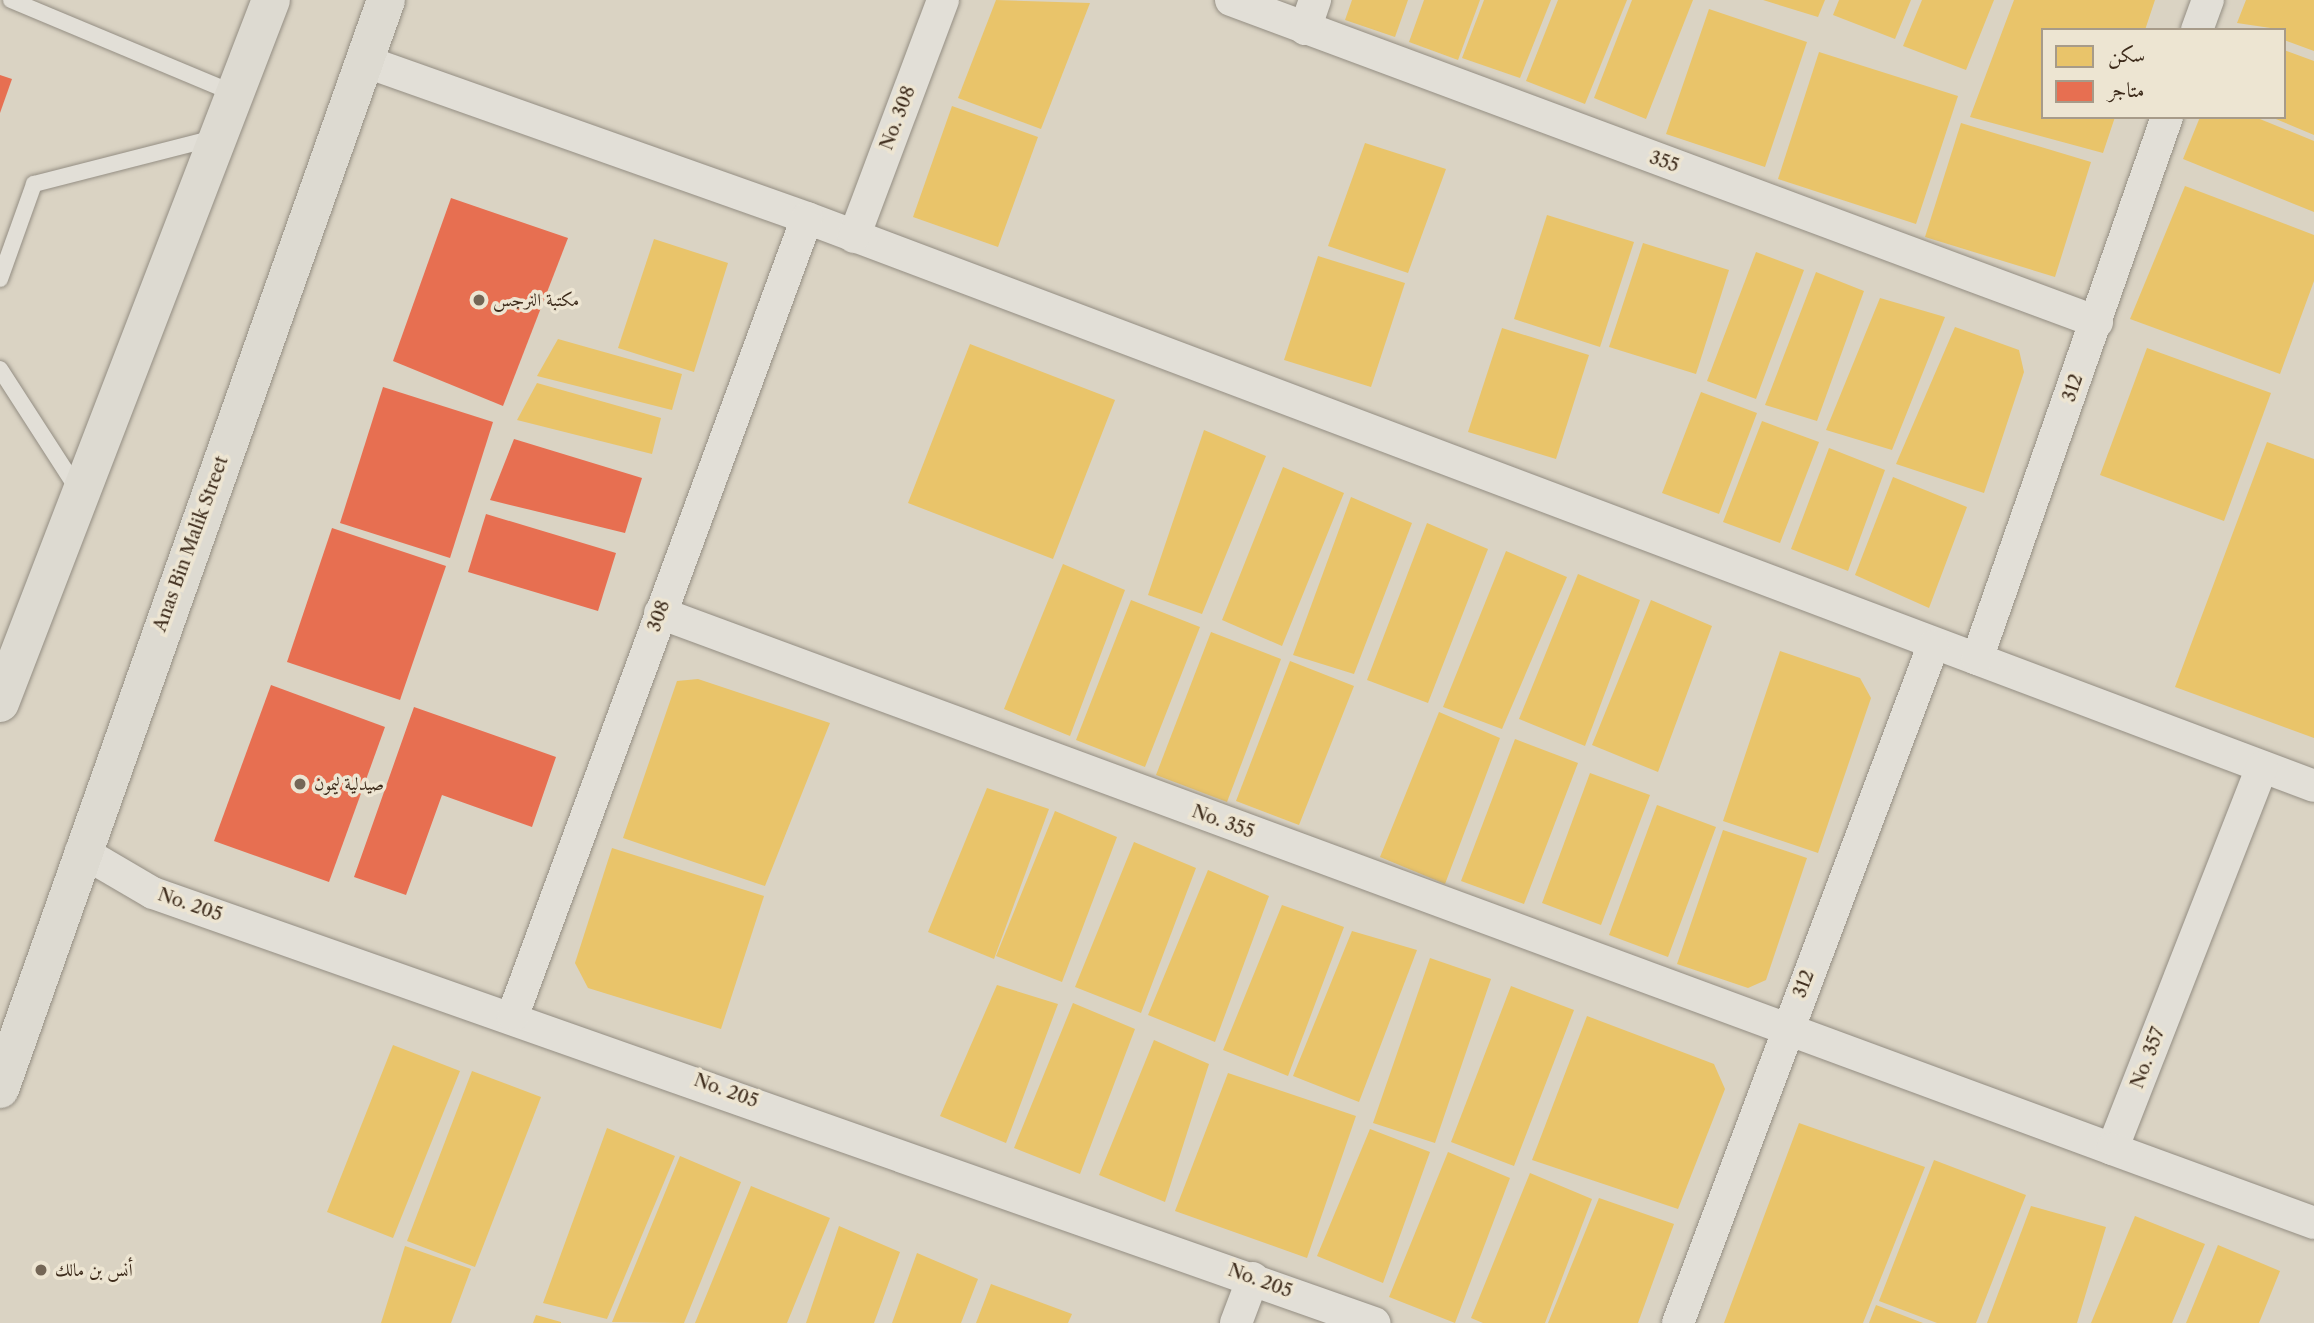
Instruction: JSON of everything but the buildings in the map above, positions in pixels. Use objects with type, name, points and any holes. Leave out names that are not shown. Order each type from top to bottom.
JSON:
[{"type":"main road","points":[[0,703],[271,0]]},
{"type":"main road","name":"Anas Bin Malik Street","points":[[0,1089],[81,851],[386,0]]},
{"type":"street","name":"No. 308","points":[[854,237],[943,0]]},
{"type":"street","name":"355","points":[[1231,0],[1310,15],[2097,322]]},
{"type":"street","points":[[2198,28],[2208,0]]},
{"type":"street","points":[[364,61],[807,218],[1933,646],[1977,659],[2314,786]]},
{"type":"street","name":"312","points":[[1977,659],[2166,119]]},
{"type":"street","name":"308","points":[[513,1015],[807,218]]},
{"type":"street","name":"No. 355","points":[[660,613],[1785,1032],[2112,1149]]},
{"type":"street","name":"312","points":[[1678,1323],[1785,1032],[1933,646]]},
{"type":"street","name":"No. 357","points":[[2112,1149],[2262,767]]},
{"type":"street","name":"No. 205","points":[[81,851],[153,893],[513,1015],[1374,1323]]},
{"type":"street","points":[[2112,1149],[2314,1223]]},
{"type":"street","points":[[1236,1323],[1253,1278]]},
{"type":"lane","points":[[11,0],[236,94]]},
{"type":"lane","points":[[0,279],[34,184],[219,137]]},
{"type":"lane","points":[[0,369],[81,495]]},
{"type":"place","name":"مكتبة النرجس","points":[[479,300]]},
{"type":"place","name":"صيدلية ليمون","points":[[300,784]]},
{"type":"place","name":"أنس بن مالك","points":[[41,1270]]}]
